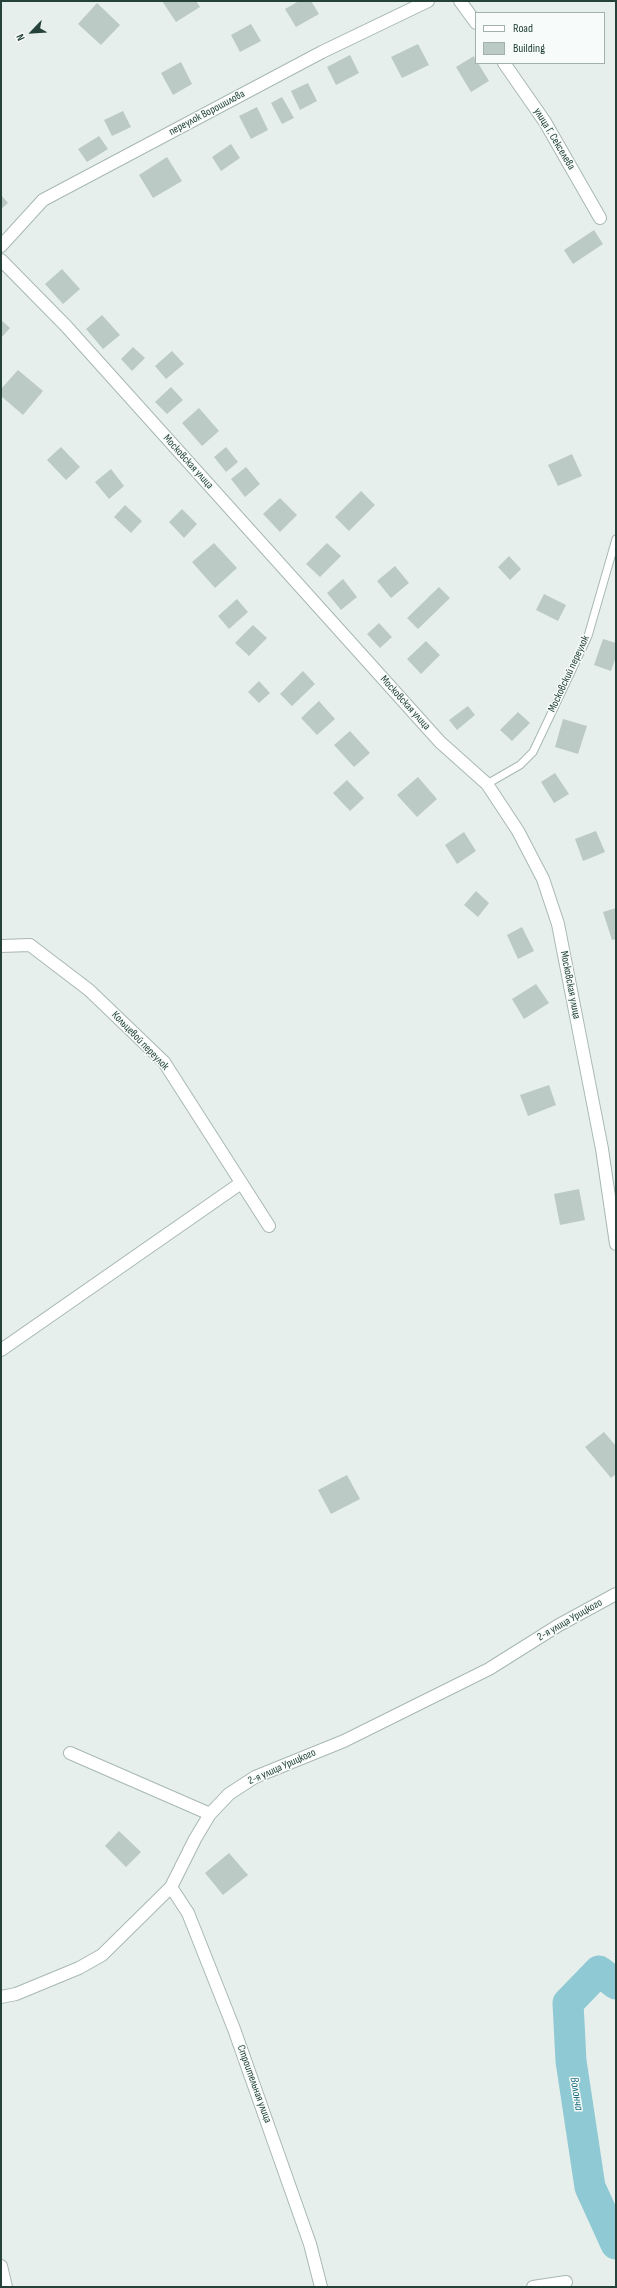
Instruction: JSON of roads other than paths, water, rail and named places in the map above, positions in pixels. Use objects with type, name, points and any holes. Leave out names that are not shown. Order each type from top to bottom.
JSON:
[{"type":"street","name":"переулок Ворошилова","points":[[1,246],[43,200],[322,52],[428,1]]},
{"type":"street","points":[[460,1],[475,22]]},
{"type":"street","name":"улица Г. Секселева","points":[[505,64],[545,122],[600,218]]},
{"type":"street","name":"Московская улица","points":[[1,260],[66,326],[440,742],[487,784],[518,832],[543,879],[558,924],[602,1149],[616,1244]]},
{"type":"street","name":"Кольцевой переулок","points":[[1,946],[30,945],[89,990],[164,1062],[269,1226]]},
{"type":"street","points":[[1,1350],[241,1183]]},
{"type":"street","name":"2-я улица Урицкого","points":[[1,1997],[16,1994],[79,1968],[102,1955],[172,1887],[195,1839],[210,1814],[230,1794],[255,1777],[344,1741],[482,1672],[559,1625],[616,1594]]},
{"type":"street","points":[[70,1754],[210,1814]]},
{"type":"street","name":"Строительная улица","points":[[172,1887],[188,1913],[234,2029],[308,2237],[321,2287]]},
{"type":"street","points":[[1,2266],[6,2287]]},
{"type":"street","points":[[533,2287],[566,2282]]},
{"type":"lane","name":"Московский переулок","points":[[487,784],[520,766],[533,752],[588,636],[616,539]]},
{"type":"waterway","name":"Волонча","points":[[616,1984],[599,1971],[568,2003],[571,2061],[590,2187],[616,2244]]}]
